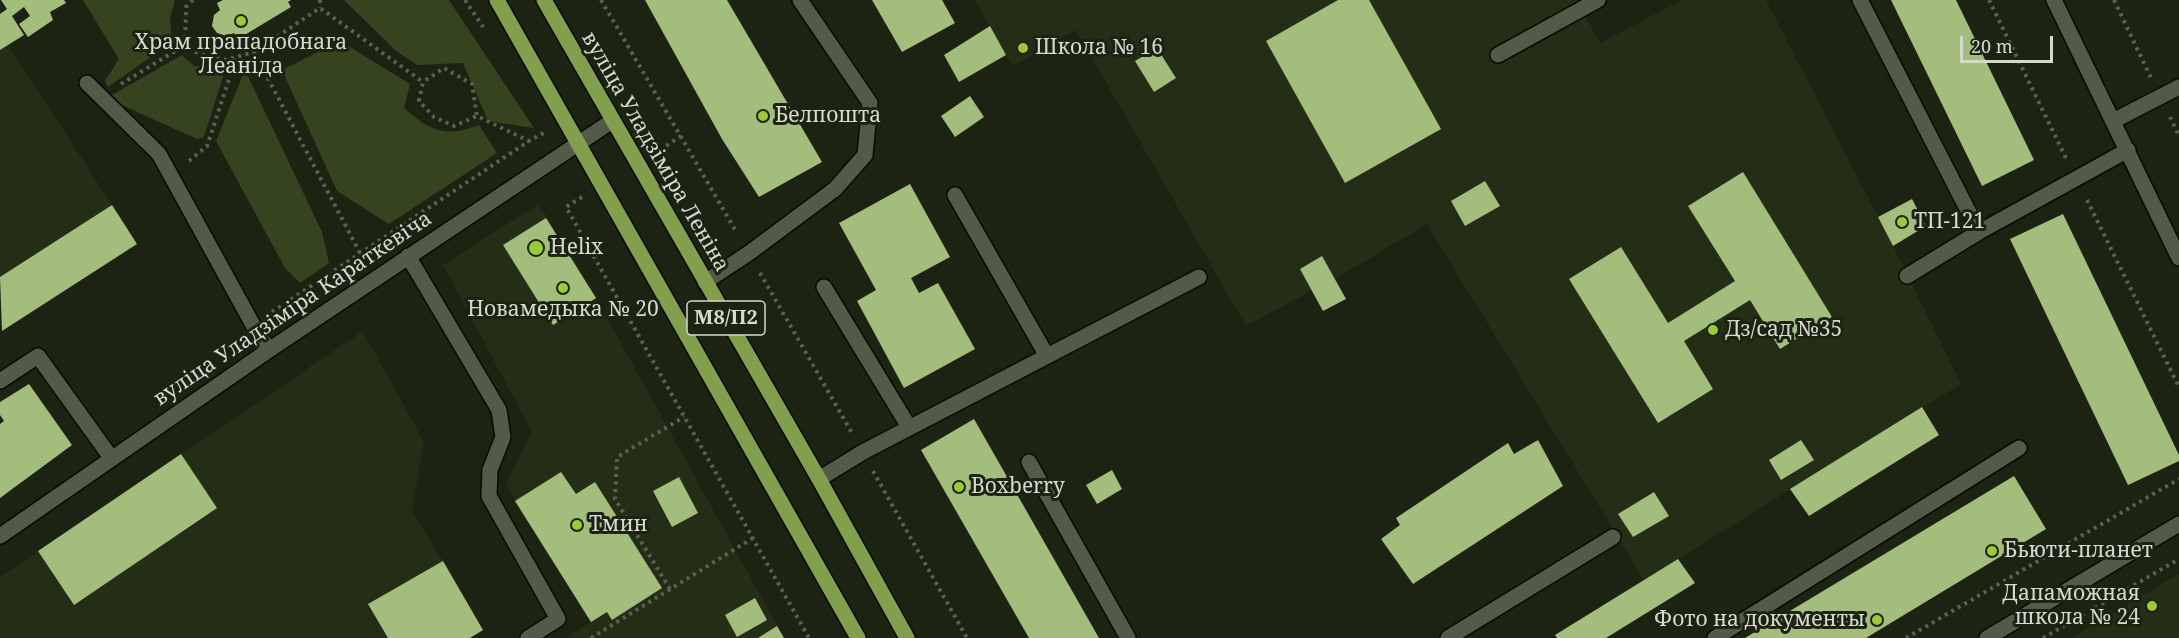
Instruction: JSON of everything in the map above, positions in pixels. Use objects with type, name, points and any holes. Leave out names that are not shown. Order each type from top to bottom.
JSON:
[{"type":"main road","name":"М8/П2","points":[[498,0],[858,638]]},
{"type":"main road","name":"вуліца Уладзіміра Леніна","points":[[544,0],[819,479],[907,638]]},
{"type":"street","points":[[705,282],[835,189],[865,155],[870,103],[800,0]]},
{"type":"street","points":[[1498,55],[1598,0]]},
{"type":"street","points":[[1860,0],[1979,232]]},
{"type":"street","points":[[2054,0],[2179,258]]},
{"type":"street","points":[[87,83],[159,154],[269,350]]},
{"type":"street","points":[[2113,121],[2179,87]]},
{"type":"street","name":"вуліца Уладзіміра Караткевіча","points":[[0,536],[269,350],[612,121]]},
{"type":"street","points":[[1907,276],[1979,232],[2128,150]]},
{"type":"street","points":[[955,195],[1047,356]]},
{"type":"street","points":[[408,256],[499,410],[502,437],[490,470],[489,496],[558,619],[528,638]]},
{"type":"street","points":[[819,479],[909,427],[1198,277]]},
{"type":"street","points":[[824,287],[909,427]]},
{"type":"street","points":[[0,381],[38,356],[112,459]]},
{"type":"street","points":[[1715,638],[2019,448]]},
{"type":"street","points":[[1029,462],[1128,638]]},
{"type":"street","points":[[1987,638],[2179,524]]},
{"type":"street","points":[[1448,638],[1613,537]]},
{"type":"path","points":[[185,45],[186,7],[194,0]]},
{"type":"path","points":[[320,0],[320,8]]},
{"type":"path","points":[[601,0],[863,452],[967,638]]},
{"type":"path","points":[[2114,0],[2179,136]]},
{"type":"path","points":[[185,45],[199,54],[226,60],[236,58],[254,52],[320,8]]},
{"type":"path","points":[[320,8],[423,82]]},
{"type":"path","points":[[100,97],[185,45]]},
{"type":"path","points":[[254,52],[360,253]]},
{"type":"path","points":[[171,177],[207,146],[236,58]]},
{"type":"path","points":[[253,325],[529,141],[477,116],[454,126],[434,117],[419,101],[423,82],[444,68],[472,84],[477,116]]},
{"type":"path","points":[[660,150],[681,136]]},
{"type":"path","points":[[586,195],[566,207],[809,638]]},
{"type":"path","points":[[670,589],[615,499],[617,457],[684,417]]},
{"type":"path","points":[[1906,638],[2179,479]]},
{"type":"path","points":[[591,638],[753,538]]},
{"type":"path","points":[[2043,638],[2179,559]]},
{"type":"shaded area","points":[[83,0],[175,0],[170,18],[172,42],[108,87],[105,81],[119,59]]},
{"type":"shaded area","points":[[344,0],[449,0],[534,128],[488,121],[463,63],[417,65],[396,51]]},
{"type":"shaded area","name":"Дз/сад №35","points":[[975,0],[1577,0],[1600,43],[1682,0],[1766,0],[1893,246],[1961,384],[1644,580],[1427,224],[1335,279],[1346,299],[1323,311],[1311,291],[1246,326],[1076,30],[1012,66]]},
{"type":"shaded area","points":[[340,41],[410,84],[404,108],[422,122],[438,130],[447,131],[457,131],[479,125],[497,153],[389,224],[337,191],[282,70]]},
{"type":"shaded area","points":[[8,45],[112,205],[0,277],[0,50]]},
{"type":"shaded area","points":[[182,55],[194,66],[226,67],[204,137],[197,139],[115,102],[110,96]]},
{"type":"shaded area","points":[[245,70],[322,232],[329,263],[300,283],[285,268],[216,141]]},
{"type":"shaded area","points":[[539,204],[596,298],[784,638],[566,638],[591,622],[506,484],[532,432],[443,265]]},
{"type":"shaded area","points":[[363,331],[424,442],[412,512],[483,630],[470,638],[0,638],[0,577]]},
{"type":"shaded area","name":"Дапаможная школа № 24","points":[[2179,574],[2179,638],[2071,638]]},
{"type":"building","points":[[1,0],[64,0],[66,3],[50,12],[53,20],[28,37],[19,24],[30,16],[24,7],[12,16],[24,35],[0,50],[0,14],[7,9]]},
{"type":"building","name":"Храм прападобнага Леаніда","points":[[223,0],[291,0],[288,2],[291,7],[238,39],[234,33],[226,36],[217,33],[212,26],[214,15],[220,10],[217,3]]},
{"type":"building","points":[[645,0],[727,0],[822,162],[759,197],[722,139]]},
{"type":"building","points":[[872,0],[942,0],[955,23],[902,52]]},
{"type":"building","points":[[1338,0],[1369,0],[1441,129],[1345,183],[1266,41]]},
{"type":"building","points":[[1891,0],[1956,0],[2034,160],[1982,186]]},
{"type":"building","points":[[990,26],[1006,55],[959,82],[944,55]]},
{"type":"building","points":[[1157,48],[1176,78],[1154,92],[1135,61]]},
{"type":"building","points":[[970,96],[984,117],[955,137],[941,116]]},
{"type":"building","points":[[1743,172],[1832,317],[1780,349],[1750,300],[1684,341],[1713,389],[1658,423],[1569,279],[1621,247],[1668,323],[1735,281],[1688,206]]},
{"type":"building","points":[[1485,181],[1500,206],[1465,226],[1451,201]]},
{"type":"building","points":[[910,184],[950,257],[911,278],[919,293],[938,283],[975,349],[904,388],[857,301],[876,290],[839,223]]},
{"type":"building","name":"ТП-121","points":[[1912,199],[1926,226],[1893,246],[1878,217]]},
{"type":"building","points":[[112,205],[137,244],[2,331],[0,277]]},
{"type":"building","points":[[2063,214],[2179,455],[2179,461],[2128,485],[2010,239]]},
{"type":"building","points":[[546,218],[596,298],[553,325],[503,245]]},
{"type":"building","points":[[1322,256],[1346,299],[1323,311],[1300,269]]},
{"type":"building","points":[[29,384],[72,445],[0,498],[0,424],[4,421],[0,415],[0,402]]},
{"type":"building","points":[[1922,407],[1939,435],[1809,516],[1790,489]]},
{"type":"building","points":[[974,419],[1099,638],[1029,638],[921,450]]},
{"type":"building","points":[[1538,440],[1563,486],[1413,584],[1381,539],[1400,525],[1396,518],[1508,443],[1514,454]]},
{"type":"building","points":[[1801,440],[1814,460],[1781,480],[1769,460]]},
{"type":"building","points":[[181,454],[217,508],[74,605],[38,551]]},
{"type":"building","points":[[1112,470],[1122,489],[1097,504],[1086,485]]},
{"type":"building","points":[[561,472],[576,494],[595,482],[662,588],[612,620],[607,612],[591,622],[515,501]]},
{"type":"building","points":[[2014,476],[2046,529],[1866,638],[1745,638]]},
{"type":"building","points":[[679,477],[698,513],[672,527],[653,491]]},
{"type":"building","points":[[1654,492],[1669,516],[1633,537],[1618,514]]},
{"type":"building","points":[[1678,559],[1695,583],[1606,638],[1557,638],[1555,635]]},
{"type":"building","points":[[443,561],[483,630],[470,638],[388,638],[368,604]]},
{"type":"building","points":[[755,598],[767,620],[737,637],[725,615]]},
{"type":"building","points":[[777,626],[784,638],[758,638]]},
{"type":"place","name":"Храм прападобнага Леаніда","points":[[241,21]]},
{"type":"place","name":"Школа № 16","points":[[1023,48]]},
{"type":"place","name":"Белпошта","points":[[763,116]]},
{"type":"place","name":"ТП-121","points":[[1902,222]]},
{"type":"place","name":"Helix","points":[[536,248]]},
{"type":"place","name":"Новамедыка № 20","points":[[563,288]]},
{"type":"place","name":"Дз/сад №35","points":[[1713,330]]},
{"type":"place","name":"Boxberry","points":[[959,487]]},
{"type":"place","name":"Тмин","points":[[577,525]]},
{"type":"place","name":"Бьюти-планет","points":[[1992,551]]},
{"type":"place","name":"Дапаможная школа № 24","points":[[2152,606]]},
{"type":"place","name":"Фото на документы","points":[[1877,620]]}]
